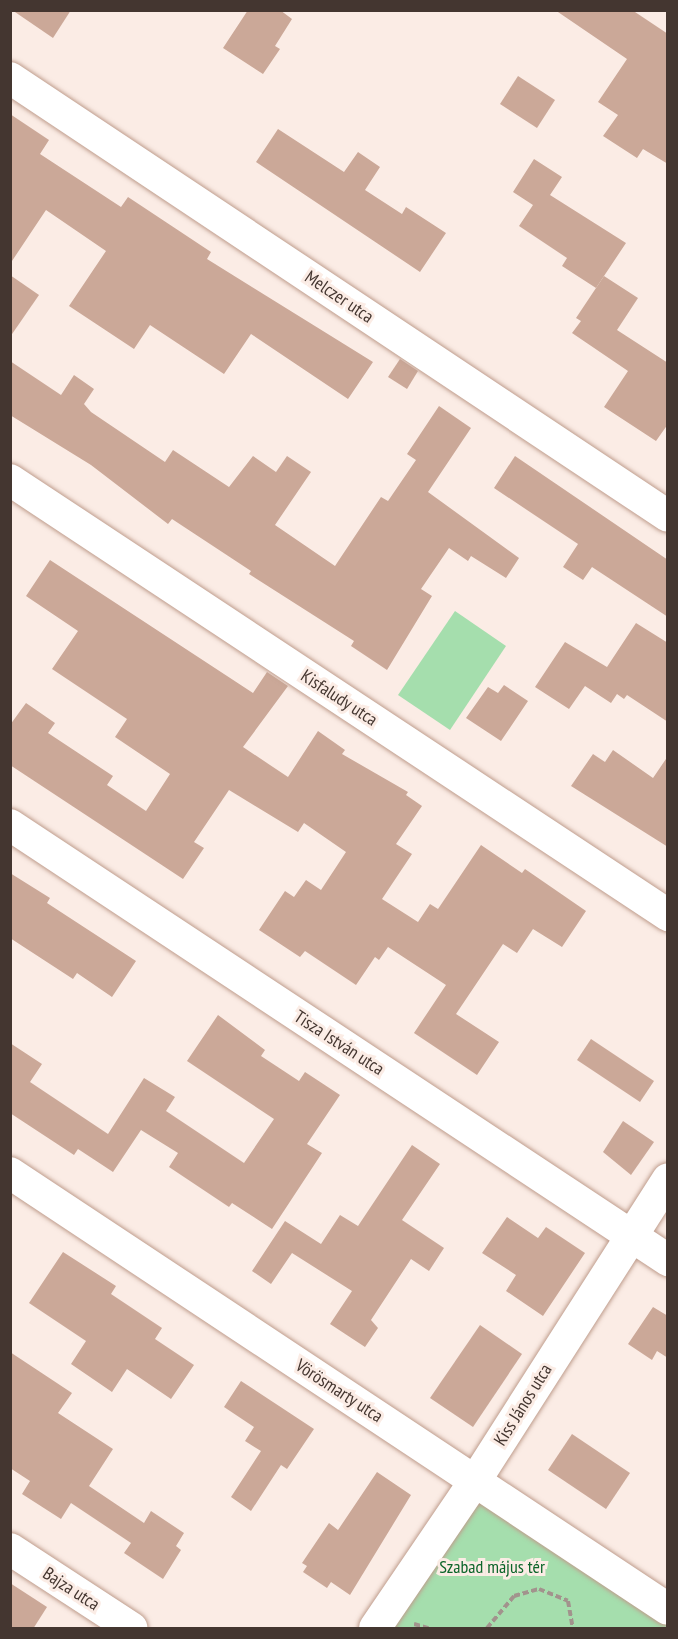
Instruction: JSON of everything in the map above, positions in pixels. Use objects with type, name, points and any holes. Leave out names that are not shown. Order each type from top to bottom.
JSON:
[{"type":"street","name":"Melczer utca","points":[[10,78],[668,516]]},
{"type":"street","name":"Kisfaludy utca","points":[[10,480],[668,915]]},
{"type":"street","name":"Tisza István utca","points":[[10,825],[668,1260]]},
{"type":"street","name":"Vörösmarty utca","points":[[10,1173],[668,1609]]},
{"type":"street","name":"Kiss János utca","points":[[375,1629],[475,1481],[630,1235],[668,1179]]},
{"type":"street","name":"Bajza utca","points":[[10,1549],[130,1629]]},
{"type":"path","points":[[487,1629],[514,1596],[539,1589],[568,1601],[573,1629]]},
{"type":"green space","points":[[455,611],[506,646],[450,730],[398,695]]},
{"type":"green space","name":"Szabad május tér","points":[[475,1481],[667,1609],[667,1628],[375,1628]]},
{"type":"building","points":[[12,10],[71,10],[53,38]]},
{"type":"building","points":[[248,10],[280,10],[292,19],[275,46],[280,49],[263,74],[223,48]]},
{"type":"building","points":[[555,10],[632,10],[668,34],[668,164],[643,149],[637,158],[603,136],[618,115],[598,102],[627,59]]},
{"type":"building","points":[[518,76],[555,100],[537,128],[500,104]]},
{"type":"building","points":[[10,114],[49,140],[40,154],[121,207],[128,197],[211,252],[207,259],[373,362],[348,399],[251,334],[224,374],[150,325],[134,349],[69,306],[106,251],[46,210],[10,264]]},
{"type":"building","points":[[278,129],[344,172],[358,152],[380,167],[365,190],[402,214],[406,207],[446,233],[420,272],[256,162]]},
{"type":"building","points":[[534,159],[562,177],[550,195],[626,243],[596,288],[562,266],[567,258],[519,226],[533,205],[513,192]]},
{"type":"building","points":[[10,275],[39,295],[10,337]]},
{"type":"building","points":[[604,276],[638,298],[617,330],[668,363],[668,424],[656,441],[604,407],[628,371],[572,333],[581,321],[576,318]]},
{"type":"building","points":[[400,359],[418,371],[407,389],[388,377]]},
{"type":"building","points":[[10,361],[61,395],[74,375],[94,389],[84,404],[91,412],[165,462],[173,450],[229,487],[253,456],[276,472],[287,456],[311,472],[275,525],[335,566],[381,497],[388,501],[416,460],[407,454],[439,406],[471,428],[428,492],[519,558],[506,578],[471,556],[468,561],[449,548],[421,589],[432,596],[387,670],[351,646],[354,641],[249,574],[251,571],[172,519],[168,524],[91,465],[10,415]]},
{"type":"building","points":[[515,456],[668,560],[668,617],[592,567],[583,580],[563,567],[578,544],[494,488]]},
{"type":"building","points":[[50,560],[253,693],[267,672],[288,686],[243,747],[288,777],[318,731],[345,750],[342,754],[408,792],[406,795],[422,806],[396,844],[412,854],[382,899],[418,922],[430,904],[438,909],[481,845],[522,873],[525,869],[586,911],[562,947],[533,929],[517,953],[503,944],[456,1014],[499,1042],[477,1075],[414,1033],[446,985],[388,947],[379,960],[375,957],[356,985],[305,951],[300,957],[259,930],[285,891],[294,897],[306,880],[321,890],[346,852],[304,823],[298,832],[229,790],[194,842],[204,848],[183,879],[10,765],[10,725],[26,703],[55,723],[48,733],[113,776],[107,785],[146,811],[170,774],[115,737],[127,719],[52,669],[78,631],[26,596]]},
{"type":"building","points":[[636,623],[668,643],[668,722],[627,695],[624,699],[617,694],[611,703],[585,686],[569,709],[535,687],[565,642],[607,667]]},
{"type":"building","points":[[504,685],[528,701],[501,741],[466,718],[488,687],[498,693]]},
{"type":"building","points":[[613,750],[653,778],[668,756],[668,847],[571,786],[593,754],[605,762]]},
{"type":"building","points":[[10,873],[50,898],[47,903],[136,961],[112,997],[77,973],[73,979],[10,938]]},
{"type":"building","points":[[218,1015],[265,1050],[261,1056],[299,1081],[305,1072],[340,1095],[307,1144],[322,1153],[272,1229],[232,1203],[229,1207],[169,1167],[178,1153],[141,1130],[113,1172],[78,1149],[74,1155],[10,1113],[10,1043],[42,1064],[30,1082],[108,1134],[144,1078],[175,1097],[166,1111],[244,1163],[274,1119],[187,1061]]},
{"type":"building","points":[[591,1039],[654,1081],[640,1102],[577,1060]]},
{"type":"building","points":[[623,1121],[654,1142],[631,1175],[603,1152]]},
{"type":"building","points":[[412,1145],[440,1164],[402,1220],[444,1248],[429,1271],[411,1259],[371,1320],[378,1328],[365,1347],[330,1324],[352,1291],[292,1253],[271,1284],[252,1271],[285,1221],[321,1244],[340,1215],[358,1226]]},
{"type":"building","points":[[507,1217],[538,1238],[546,1227],[585,1253],[543,1316],[506,1291],[516,1275],[482,1253]]},
{"type":"building","points":[[63,1252],[116,1286],[111,1294],[162,1328],[155,1339],[194,1365],[171,1399],[127,1369],[112,1392],[71,1364],[86,1341],[29,1303]]},
{"type":"building","points":[[653,1307],[668,1316],[668,1358],[657,1351],[652,1360],[628,1344]]},
{"type":"building","points":[[480,1325],[522,1354],[473,1427],[430,1398]]},
{"type":"building","points":[[10,1352],[72,1393],[58,1413],[113,1449],[89,1486],[144,1523],[151,1511],[184,1533],[176,1546],[181,1550],[163,1579],[124,1553],[131,1543],[71,1503],[61,1519],[22,1494],[30,1481],[10,1468]]},
{"type":"building","points":[[241,1381],[314,1429],[287,1469],[281,1465],[251,1511],[231,1497],[261,1451],[245,1441],[254,1427],[224,1407]]},
{"type":"building","points":[[572,1434],[630,1473],[606,1509],[548,1470]]},
{"type":"building","points":[[377,1472],[411,1495],[350,1595],[331,1582],[327,1588],[303,1572],[307,1566],[302,1563],[329,1523],[338,1530]]},
{"type":"building","points":[[10,1583],[47,1607],[33,1629],[10,1629]]}]
